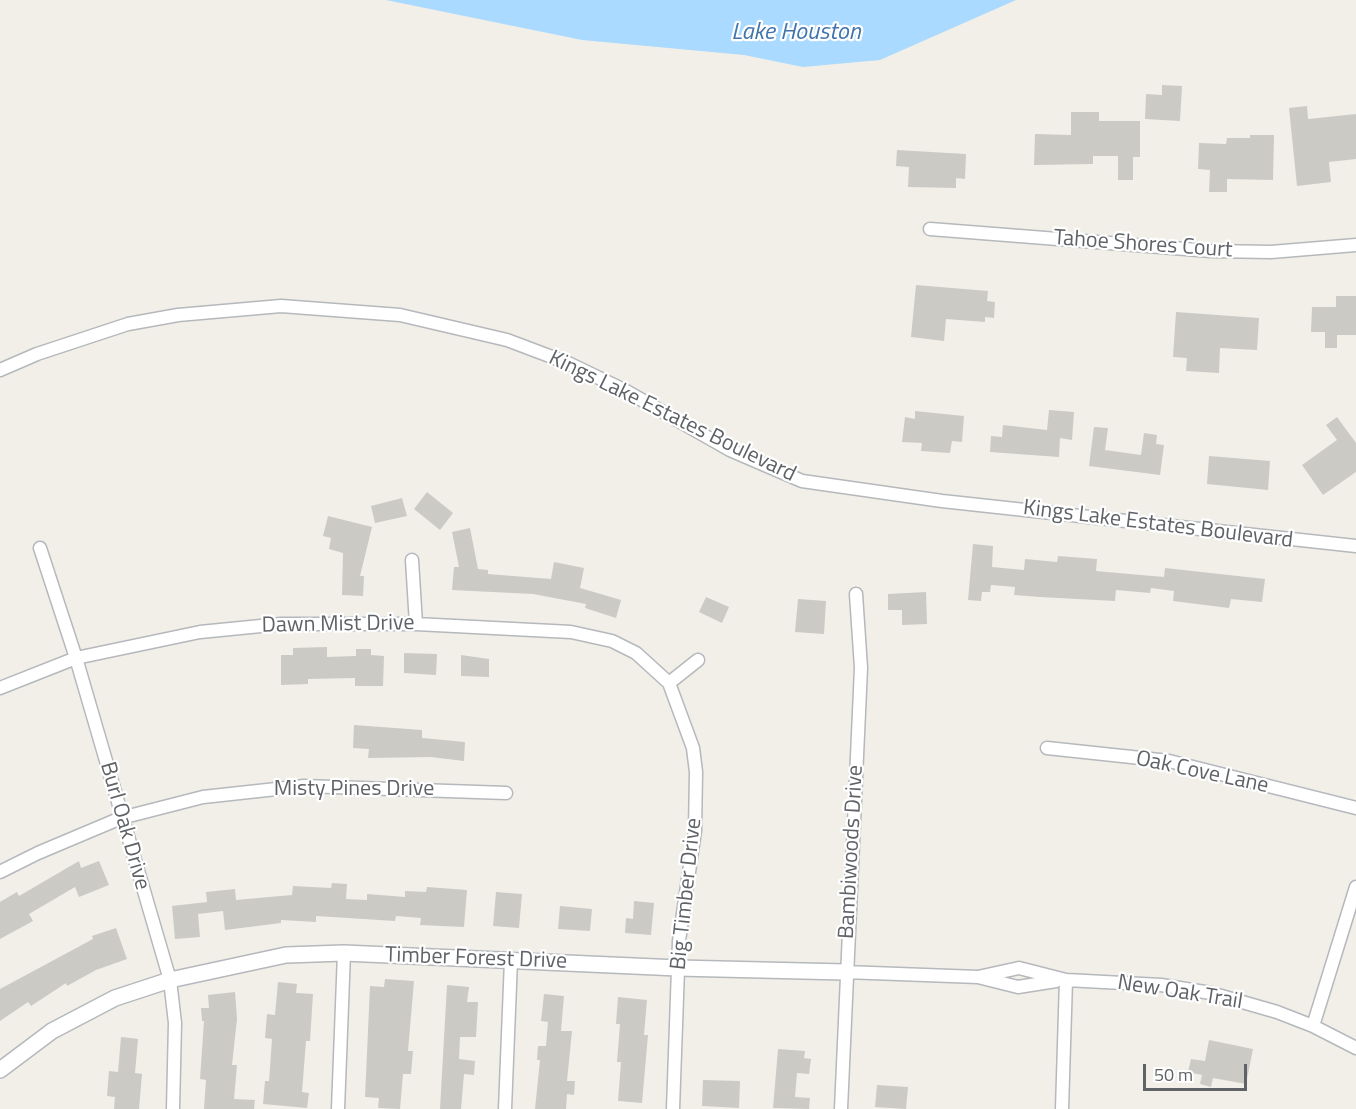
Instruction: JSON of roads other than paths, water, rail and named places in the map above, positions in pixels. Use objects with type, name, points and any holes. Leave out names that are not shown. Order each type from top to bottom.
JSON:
[{"type":"street","name":"Tahoe Shores Court","points":[[930,229],[1210,251],[1271,252],[1356,245]]},
{"type":"street","name":"Kings Lake Estates Boulevard","points":[[0,370],[37,354],[128,324],[178,315],[281,306],[400,315],[507,340],[568,363],[626,391],[730,450],[802,481],[897,495],[1356,546]]},
{"type":"street","name":"Burl Oak Drive","points":[[40,548],[76,658],[170,980],[175,1023],[173,1109]]},
{"type":"street","points":[[412,560],[416,624]]},
{"type":"street","name":"Bambiwoods Drive","points":[[841,1109],[845,972],[861,668],[856,594]]},
{"type":"street","name":"Dawn Mist Drive","points":[[0,688],[76,658],[239,627],[322,622],[549,630],[600,637],[636,653],[669,683]]},
{"type":"street","points":[[669,683],[698,660]]},
{"type":"street","name":"Big Timber Drive","points":[[669,683],[693,748],[697,782],[695,831],[678,968],[673,1109]]},
{"type":"street","name":"Oak Cove Lane","points":[[1047,748],[1169,761],[1356,808]]},
{"type":"street","name":"Misty Pines Drive","points":[[0,873],[38,853],[122,818],[203,797],[304,786],[506,793]]},
{"type":"street","points":[[1313,1026],[1356,887]]},
{"type":"street","points":[[338,1109],[344,953]]},
{"type":"street","name":"Timber Forest Drive","points":[[0,1070],[26,1048],[86,1011],[115,998],[170,980],[285,955],[344,953],[678,968],[978,977]]},
{"type":"street","points":[[505,1109],[511,960]]},
{"type":"street","name":"New Oak Trail","points":[[978,977],[1019,968],[1066,980]]},
{"type":"street","name":"New Oak Trail","points":[[978,977],[1018,987],[1066,980],[1161,985],[1211,993],[1277,1012],[1313,1026],[1356,1048]]},
{"type":"street","points":[[1062,1109],[1066,980]]},
{"type":"water","name":"Lake Houston","points":[[386,0],[1016,0],[880,60],[803,67],[744,55],[582,40]]}]
